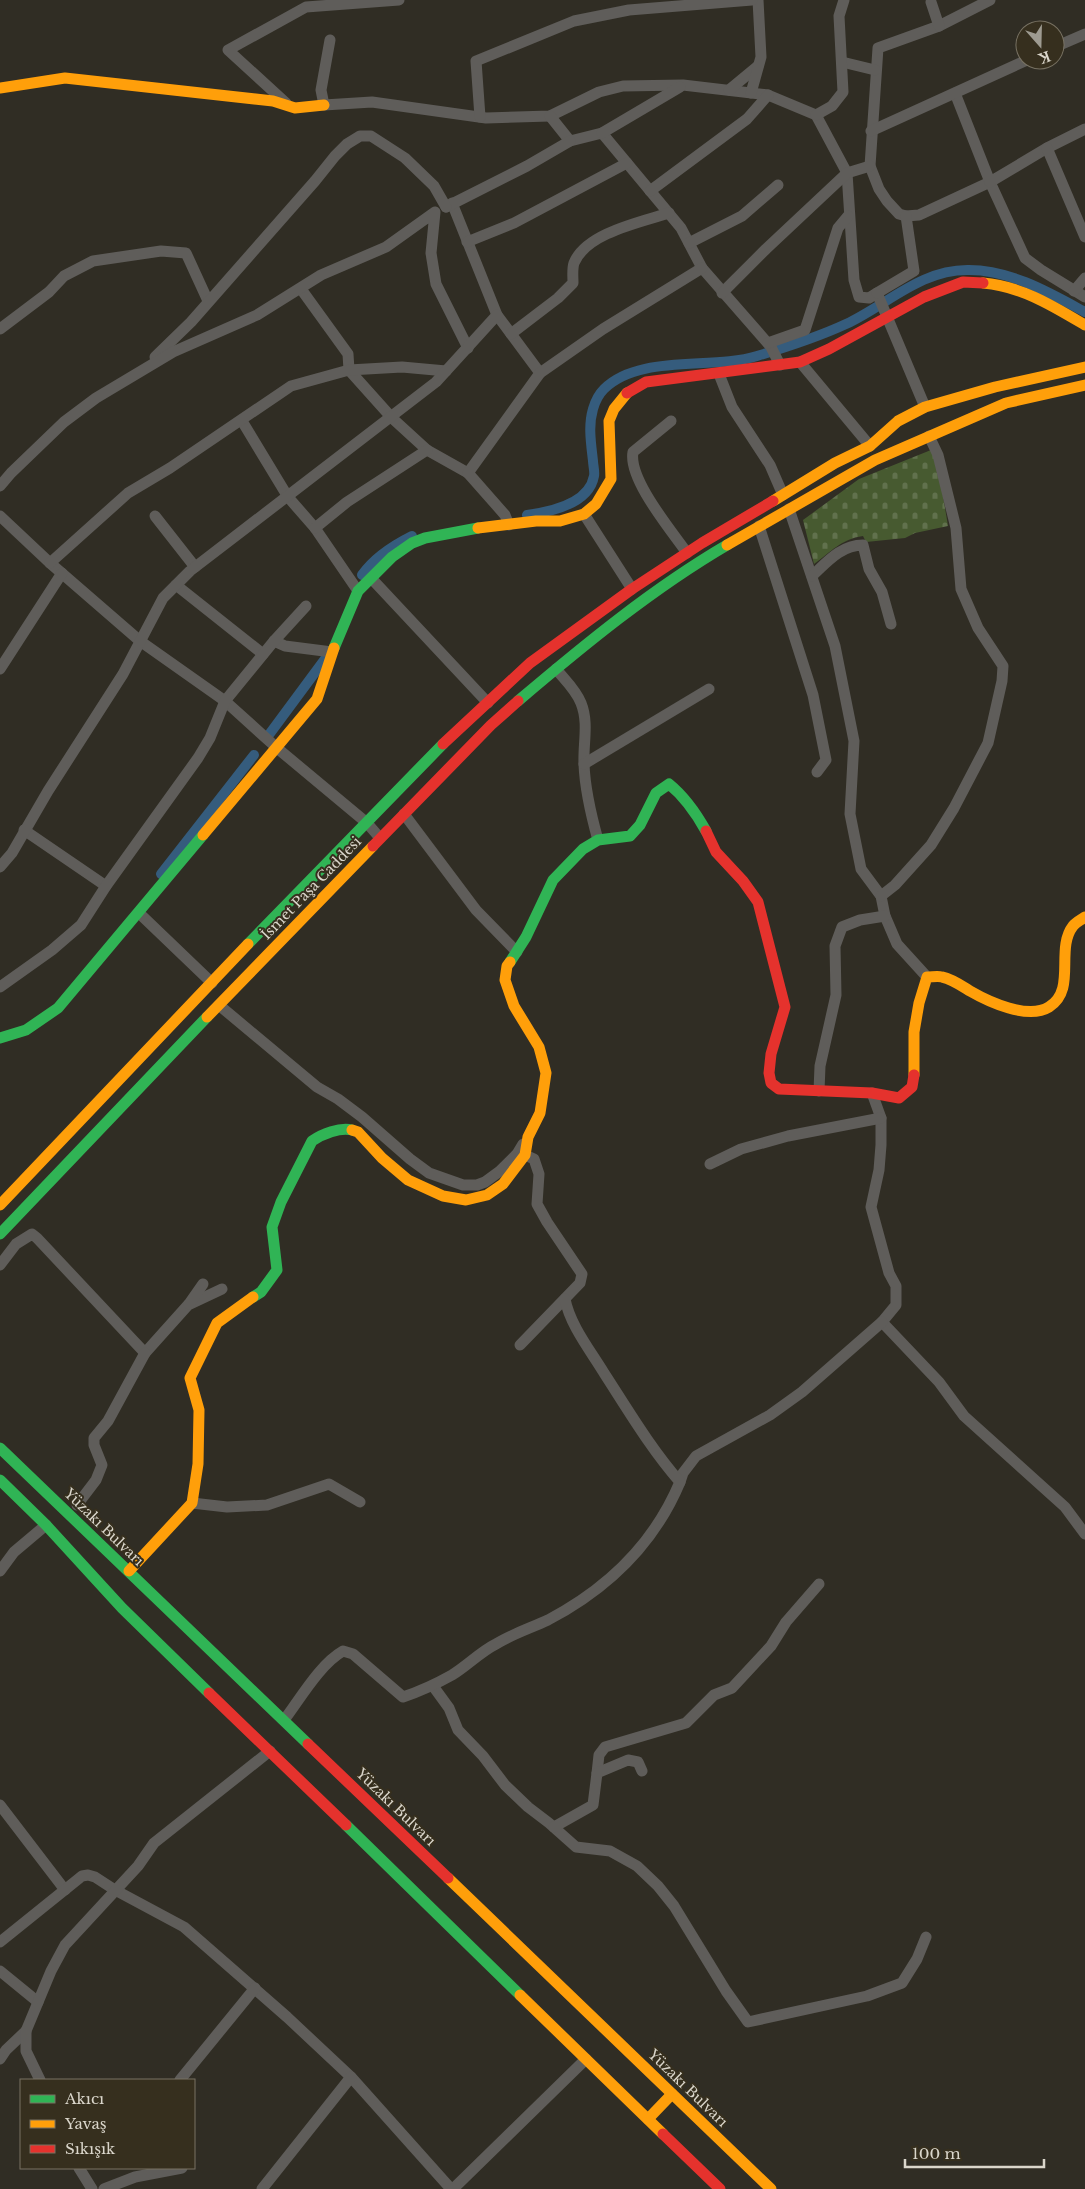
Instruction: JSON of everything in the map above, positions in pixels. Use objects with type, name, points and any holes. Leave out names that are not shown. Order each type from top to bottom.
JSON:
[{"type":"main road","points":[[0,88],[65,78],[274,101],[295,108],[324,105]]},
{"type":"main road","points":[[0,1038],[26,1030],[58,1008],[317,699],[332,652],[358,591],[370,578],[392,556],[412,543],[507,520],[560,521],[584,514],[596,504],[611,479],[609,421],[614,409],[629,392],[646,382],[719,374],[774,353],[800,362],[829,349],[881,304],[924,297],[962,282],[994,284],[1040,298],[1085,325]]},
{"type":"main road","points":[[956,411],[995,387],[1085,366]]},
{"type":"main road","points":[[0,1205],[301,888],[447,740],[530,662],[686,553],[835,464],[870,446],[898,421],[925,407],[956,411],[1006,403],[1085,385]]},
{"type":"main road","name":"İsmet Paşa Caddesi","points":[[0,1234],[491,725],[556,669],[663,585],[759,526],[875,460],[929,436],[956,411]]},
{"type":"main road","points":[[129,1571],[192,1503],[198,1464],[199,1410],[190,1378],[217,1323],[261,1292],[277,1270],[272,1227],[281,1202],[312,1141],[320,1136],[347,1129],[358,1132],[382,1158],[408,1180],[443,1196],[466,1200],[487,1195],[503,1184],[525,1155],[528,1137],[540,1113],[546,1073],[539,1047],[514,1006],[504,980],[507,966],[526,937],[539,906],[553,880],[583,850],[598,840],[630,836],[640,824],[656,793],[669,784],[680,793],[698,816],[716,852],[744,881],[758,902],[785,1007],[783,1020],[768,1069],[771,1083],[779,1088],[872,1093],[899,1098],[912,1087],[915,1072],[914,1032],[919,1003],[927,977],[942,977],[953,981],[1003,1006],[1040,1012],[1057,1003],[1064,988],[1064,953],[1069,932],[1078,920],[1085,917]]},
{"type":"main road","name":"Yüzakı Bulvarı","points":[[0,1448],[771,2189]]},
{"type":"main road","points":[[0,1480],[46,1525],[122,1608],[720,2189]]},
{"type":"main road","points":[[648,2119],[672,2094]]},
{"type":"street","points":[[288,106],[228,50],[306,7],[399,0]]},
{"type":"street","points":[[480,117],[476,61],[574,21],[629,10],[752,0]]},
{"type":"street","points":[[751,93],[760,57],[758,0]]},
{"type":"street","points":[[816,116],[832,106],[843,92],[840,16],[844,0]]},
{"type":"street","points":[[990,0],[939,26],[878,48],[875,70],[870,166],[879,189],[887,201],[899,214],[906,216],[930,211],[990,182],[1047,148],[1085,129]]},
{"type":"street","points":[[931,2],[939,26]]},
{"type":"street","points":[[1065,43],[1085,34]]},
{"type":"street","points":[[330,40],[321,90],[324,105],[372,102],[480,117],[550,116],[599,92],[623,86],[683,85],[768,95],[816,116],[847,174],[848,216],[854,280],[858,297],[869,298],[881,304],[925,407]]},
{"type":"street","points":[[842,62],[875,70]]},
{"type":"street","points":[[729,90],[758,65]]},
{"type":"street","points":[[871,131],[1015,65]]},
{"type":"street","points":[[0,486],[64,422],[96,398],[142,369],[173,352],[257,315],[321,275],[386,247],[435,212],[527,166],[570,141],[602,133],[683,85]]},
{"type":"street","points":[[954,93],[990,182],[1025,258],[1085,297]]},
{"type":"street","points":[[650,190],[747,119],[768,95]]},
{"type":"street","points":[[550,116],[570,141]]},
{"type":"street","points":[[602,133],[681,228],[702,268],[774,353],[805,330],[838,228],[848,216]]},
{"type":"street","points":[[142,369],[191,322],[346,144],[360,136],[371,136],[405,158],[434,186],[449,205],[467,242],[497,315],[540,373]]},
{"type":"street","points":[[1047,148],[1085,237]]},
{"type":"street","points":[[467,242],[514,223],[627,163]]},
{"type":"street","points":[[722,293],[766,249],[847,174],[870,166]]},
{"type":"street","points":[[689,244],[742,216],[778,184]]},
{"type":"street","points":[[435,212],[431,253],[436,284],[468,348]]},
{"type":"street","points":[[511,334],[558,298],[573,283],[574,264],[583,249],[616,230],[669,213]]},
{"type":"street","points":[[881,304],[914,271],[906,216]]},
{"type":"street","points":[[0,329],[49,292],[64,276],[93,261],[160,250],[186,253],[208,301]]},
{"type":"street","points":[[468,473],[540,373],[603,329],[702,268]]},
{"type":"street","points":[[1074,291],[1085,278]]},
{"type":"street","points":[[301,289],[348,354],[349,370],[392,418],[427,450],[468,473],[507,520]]},
{"type":"street","points":[[0,866],[12,853],[24,830],[82,742],[163,598],[195,567],[392,418],[436,382],[497,315]]},
{"type":"street","points":[[800,362],[870,446]]},
{"type":"street","points":[[50,563],[128,493],[242,421],[291,386],[349,370],[402,367],[446,371]]},
{"type":"street","points":[[719,374],[736,414],[770,465],[783,495]]},
{"type":"street","points":[[671,420],[633,452],[631,462],[636,478],[686,553]]},
{"type":"street","points":[[242,421],[288,497],[315,528],[358,591]]},
{"type":"street","points":[[881,896],[895,885],[931,845],[954,808],[988,743],[1002,681],[1003,666],[978,628],[961,589],[956,528],[938,454],[929,436]]},
{"type":"street","points":[[315,528],[348,502],[427,450]]},
{"type":"street","points":[[789,509],[835,646],[854,741],[850,814],[861,869],[881,896],[885,916],[897,944],[927,977]]},
{"type":"street","points":[[584,514],[632,589]]},
{"type":"street","points":[[0,516],[62,574],[140,641],[225,701],[277,748],[367,823],[380,838]]},
{"type":"street","points":[[155,516],[195,567]]},
{"type":"street","points":[[759,526],[813,695],[826,760],[818,772]]},
{"type":"street","points":[[812,576],[838,552],[853,545],[863,545],[869,569],[882,592],[891,624]]},
{"type":"street","points":[[0,669],[62,574]]},
{"type":"street","points":[[370,578],[488,703]]},
{"type":"street","points":[[176,585],[263,654]]},
{"type":"street","points":[[0,987],[46,955],[81,925],[106,886],[198,758],[210,738],[225,701],[274,641],[306,606]]},
{"type":"street","points":[[274,641],[285,646],[332,652]]},
{"type":"street","points":[[556,669],[576,693],[584,711],[586,733],[584,764],[589,806],[598,840]]},
{"type":"street","points":[[584,764],[709,689]]},
{"type":"street","points":[[404,814],[476,910],[517,952]]},
{"type":"street","points":[[24,830],[106,886]]},
{"type":"street","points":[[139,913],[212,983]]},
{"type":"street","points":[[819,1091],[820,1066],[836,995],[835,946],[842,927],[860,920],[885,916]]},
{"type":"street","points":[[220,1006],[317,1087],[362,1117],[410,1160],[429,1173],[463,1185],[477,1185],[485,1182],[507,1164],[528,1137]]},
{"type":"street","points":[[284,1720],[324,1667],[334,1656],[343,1651],[353,1654],[403,1697],[433,1686],[495,1644],[549,1619],[590,1596],[627,1564],[669,1510],[683,1472],[696,1456],[770,1415],[802,1392],[882,1322],[896,1305],[896,1286],[889,1273],[871,1207],[879,1170],[881,1118],[872,1093]]},
{"type":"street","points":[[710,1164],[741,1149],[788,1136],[881,1118]]},
{"type":"street","points":[[520,1345],[580,1283],[582,1274],[537,1204],[539,1174],[534,1159],[525,1155]]},
{"type":"street","points":[[0,1265],[16,1244],[32,1234],[145,1354]]},
{"type":"street","points":[[78,1505],[96,1480],[102,1464],[94,1445],[94,1438],[108,1421],[145,1354],[188,1305],[203,1284]]},
{"type":"street","points":[[188,1305],[222,1289]]},
{"type":"street","points":[[564,1299],[567,1311],[597,1362],[666,1467],[680,1482]]},
{"type":"street","points":[[882,1322],[939,1382],[964,1416],[1065,1507],[1085,1534]]},
{"type":"street","points":[[192,1503],[227,1507],[267,1505],[329,1484],[360,1502]]},
{"type":"street","points":[[0,1571],[14,1552],[46,1525]]},
{"type":"street","points":[[554,1827],[593,1804],[599,1755],[605,1747],[686,1723],[714,1695],[732,1688],[771,1646],[786,1622],[819,1584]]},
{"type":"street","points":[[433,1686],[449,1708],[458,1730],[528,1808],[554,1827],[576,1847],[610,1852],[637,1866],[658,1886],[674,1906],[721,1983],[748,2022],[850,2000],[902,1983],[926,1937]]},
{"type":"street","points":[[40,2079],[26,2052],[26,2031],[51,1971],[65,1945],[138,1866],[154,1843],[270,1752]]},
{"type":"street","points":[[597,1773],[628,1760],[638,1762],[642,1771]]},
{"type":"street","points":[[0,1805],[65,1890]]},
{"type":"street","points":[[0,1942],[82,1876],[95,1877],[115,1890],[184,1927],[254,1988],[351,2077],[452,2189],[586,2059]]},
{"type":"street","points":[[0,1971],[38,2002]]},
{"type":"street","points":[[181,2079],[254,1988]]},
{"type":"street","points":[[0,2059],[6,2050],[26,2031]]},
{"type":"street","points":[[262,2189],[351,2077]]},
{"type":"street","points":[[80,2169],[92,2189]]},
{"type":"street","points":[[104,2189],[135,2177],[177,2169]]},
{"type":"green space","points":[[931,450],[939,472],[948,526],[915,533],[905,538],[866,542],[863,536],[855,538],[848,540],[814,564],[803,520],[859,479]]},
{"type":"waterway","points":[[527,515],[546,512],[567,505],[577,500],[591,486],[594,474],[590,428],[591,415],[595,404],[604,389],[619,378],[636,371],[656,367],[739,360],[780,349],[846,324],[920,282],[935,275],[952,271],[985,271],[1015,278],[1044,290],[1085,312]]},
{"type":"waterway","points":[[362,575],[385,552],[412,536]]},
{"type":"waterway","points":[[268,736],[325,659]]},
{"type":"waterway","points":[[161,874],[254,755]]},
{"type":"traffic: fast","points":[[334,648],[358,591],[392,557],[412,543],[425,538],[478,528]]},
{"type":"traffic: fast","points":[[518,701],[645,599],[727,545]]},
{"type":"traffic: fast","points":[[248,944],[443,744]]},
{"type":"traffic: fast","points":[[510,962],[526,937],[553,880],[583,849],[598,840],[630,836],[640,825],[656,793],[669,784],[690,806],[706,831]]},
{"type":"traffic: fast","points":[[0,1038],[26,1030],[58,1008],[203,835]]},
{"type":"traffic: fast","points":[[0,1234],[207,1017]]},
{"type":"traffic: fast","points":[[253,1297],[261,1292],[277,1270],[272,1227],[281,1202],[312,1141],[331,1132],[342,1129],[352,1130]]},
{"type":"traffic: fast","points":[[0,1448],[308,1744]]},
{"type":"traffic: fast","points":[[0,1480],[46,1525],[122,1608],[209,1693]]},
{"type":"traffic: fast","points":[[346,1825],[520,1995]]},
{"type":"traffic: slow","points":[[0,88],[65,78],[273,101],[295,108],[324,105]]},
{"type":"traffic: slow","points":[[983,283],[1010,288],[1024,293],[1049,304],[1085,325]]},
{"type":"traffic: slow","points":[[773,501],[835,463],[870,446],[898,421],[925,407],[995,387],[1085,367]]},
{"type":"traffic: slow","points":[[727,545],[875,460],[1006,403],[1085,385]]},
{"type":"traffic: slow","points":[[478,528],[536,521],[560,521],[584,514],[596,504],[611,479],[609,421],[614,409],[627,393]]},
{"type":"traffic: slow","points":[[203,835],[317,699],[334,648]]},
{"type":"traffic: slow","points":[[207,1017],[373,846]]},
{"type":"traffic: slow","points":[[914,1075],[914,1032],[919,1003],[927,977],[949,979],[987,1000],[1020,1011],[1030,1012],[1049,1007],[1057,1000],[1062,990],[1068,935],[1074,925],[1085,917]]},
{"type":"traffic: slow","points":[[0,1205],[248,944]]},
{"type":"traffic: slow","points":[[352,1130],[358,1132],[382,1158],[408,1180],[443,1196],[466,1200],[487,1195],[503,1184],[525,1155],[528,1137],[540,1113],[546,1073],[539,1047],[514,1006],[505,980],[507,966],[510,962]]},
{"type":"traffic: slow","points":[[129,1571],[192,1503],[198,1464],[199,1410],[190,1378],[217,1323],[253,1297]]},
{"type":"traffic: slow","points":[[448,1878],[771,2189]]},
{"type":"traffic: slow","points":[[520,1995],[663,2134]]},
{"type":"traffic: slow","points":[[648,2119],[672,2094]]},
{"type":"traffic: jam","points":[[627,393],[646,382],[800,362],[829,349],[924,297],[963,282],[983,283]]},
{"type":"traffic: jam","points":[[443,744],[530,663],[632,589],[702,543],[773,501]]},
{"type":"traffic: jam","points":[[373,846],[491,725],[518,701]]},
{"type":"traffic: jam","points":[[706,831],[716,852],[743,881],[758,902],[785,1007],[771,1054],[769,1073],[771,1083],[779,1089],[872,1093],[899,1098],[912,1087],[914,1075]]},
{"type":"traffic: jam","points":[[209,1693],[346,1825]]},
{"type":"traffic: jam","points":[[308,1744],[448,1878]]},
{"type":"traffic: jam","points":[[663,2134],[720,2189]]}]
